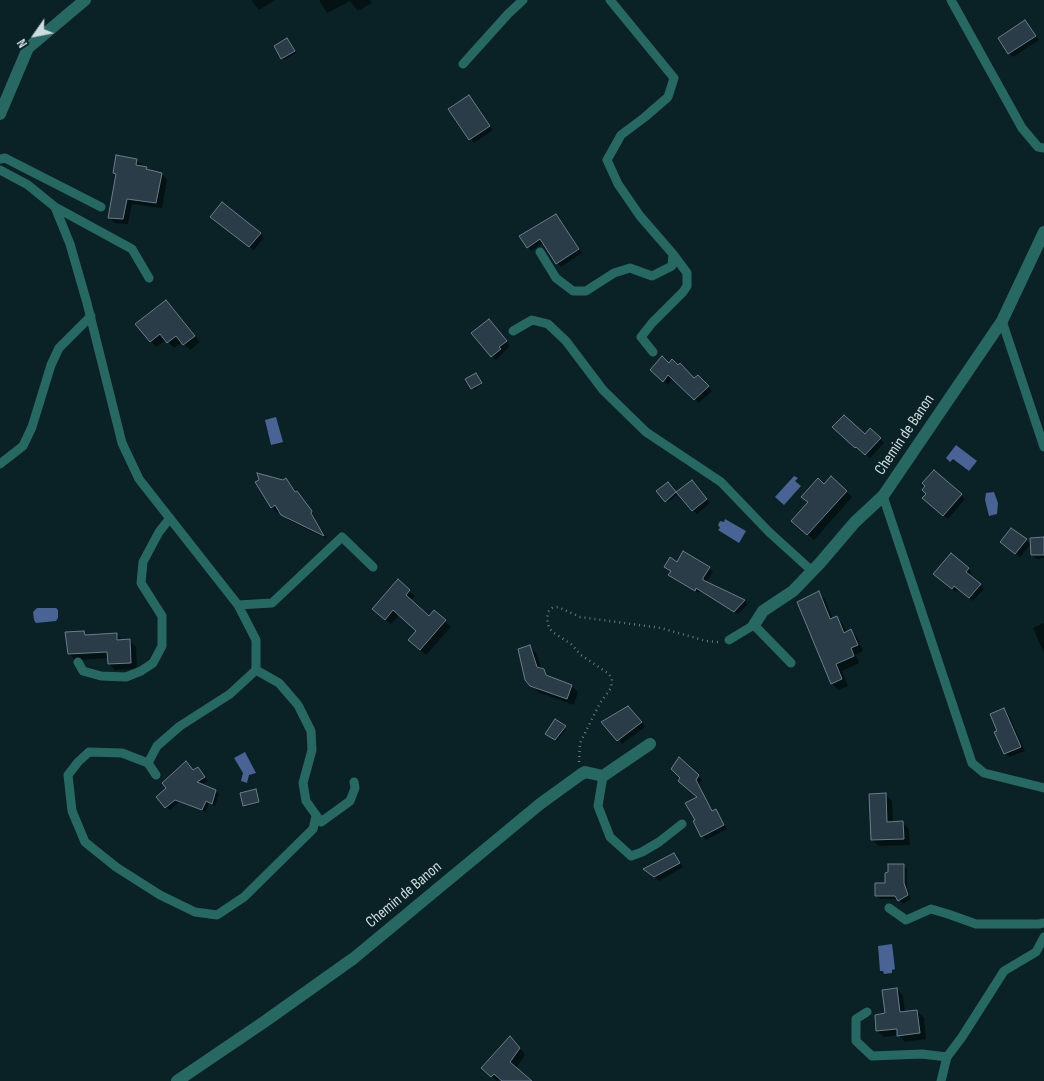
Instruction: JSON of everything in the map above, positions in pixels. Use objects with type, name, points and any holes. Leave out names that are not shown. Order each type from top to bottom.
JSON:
[{"type":"street","points":[[0,114],[28,48],[85,0]]},
{"type":"street","name":"Chemin de Banon","points":[[754,625],[763,611],[793,591],[855,522],[883,496],[1002,321],[1044,232]]},
{"type":"street","points":[[580,775],[585,772],[603,776],[650,744]]},
{"type":"street","name":"Chemin de Banon","points":[[177,1081],[354,958],[540,804],[580,775]]},
{"type":"lane","points":[[463,64],[523,0]]},
{"type":"lane","points":[[610,0],[674,78],[668,97],[621,135],[607,160],[618,184],[640,216],[687,273],[687,286],[683,292],[652,323],[641,337],[653,352]]},
{"type":"lane","points":[[951,0],[1022,128],[1038,147],[1044,148]]},
{"type":"lane","points":[[0,159],[5,158],[101,207]]},
{"type":"lane","points":[[0,170],[28,185],[55,207],[132,249],[149,278]]},
{"type":"lane","points":[[55,207],[70,244],[122,443],[139,479],[238,605],[256,640],[256,670],[230,694],[180,726],[157,746],[148,763]]},
{"type":"lane","points":[[540,252],[556,278],[573,291],[586,291],[614,273],[630,268],[652,276],[672,266],[673,254]]},
{"type":"lane","points":[[0,464],[23,446],[32,427],[51,365],[59,348],[90,316]]},
{"type":"lane","points":[[513,331],[532,320],[548,324],[566,342],[603,390],[646,432],[722,482],[768,532],[812,571]]},
{"type":"lane","points":[[1002,321],[1044,447]]},
{"type":"lane","points":[[883,496],[972,764],[984,773],[1044,788]]},
{"type":"lane","points":[[78,662],[84,671],[101,676],[126,677],[153,663],[162,646],[162,616],[141,583],[142,569],[143,562],[159,532],[170,518]]},
{"type":"lane","points":[[238,605],[272,603],[342,536],[373,567]]},
{"type":"lane","points":[[729,640],[754,625],[791,663]]},
{"type":"lane","points":[[256,670],[279,683],[298,705],[311,731],[312,750],[303,783],[306,801],[321,822],[350,801],[355,788],[354,782]]},
{"type":"lane","points":[[156,775],[148,763],[122,753],[89,752],[68,775],[72,811],[85,842],[116,867],[160,895],[195,912],[217,915],[244,897],[313,829],[316,816]]},
{"type":"lane","points":[[603,776],[598,806],[610,837],[631,856],[659,842],[682,824]]},
{"type":"lane","points":[[889,908],[906,920],[931,909],[976,924],[1039,924],[1044,922]]},
{"type":"lane","points":[[941,1081],[947,1056],[1004,971],[1036,952],[1044,937]]},
{"type":"lane","points":[[867,1012],[856,1019],[856,1041],[872,1056],[922,1054],[947,1056]]},
{"type":"path","points":[[580,775],[580,743],[600,703],[611,688],[612,680],[609,674],[581,655],[571,644],[549,628],[548,612],[552,608],[558,607],[580,617],[661,628],[706,641],[718,642],[729,640]]},
{"type":"water","points":[[276,417],[283,442],[271,445],[265,420]]},
{"type":"water","points":[[956,445],[977,461],[969,471],[953,459],[950,462],[946,458]]},
{"type":"water","points":[[794,476],[798,478],[795,481],[801,486],[784,505],[775,497]]},
{"type":"water","points":[[994,492],[998,503],[997,514],[989,516],[985,500],[986,493]]},
{"type":"water","points":[[725,519],[746,531],[739,543],[718,530],[720,528],[718,525],[720,521],[724,522]]},
{"type":"water","points":[[37,608],[56,608],[58,610],[58,618],[56,621],[36,623],[33,612]]},
{"type":"water","points":[[245,752],[256,773],[249,775],[247,783],[241,781],[243,773],[234,758]]},
{"type":"water","points":[[892,944],[895,969],[892,970],[892,973],[884,974],[883,971],[880,971],[878,946]]},
{"type":"building","points":[[1025,20],[1036,36],[1008,54],[998,38]]},
{"type":"building","points":[[287,38],[295,51],[281,59],[274,46]]},
{"type":"building","points":[[469,95],[490,126],[469,140],[448,109]]},
{"type":"building","points":[[116,155],[137,159],[136,165],[162,173],[156,203],[127,199],[123,219],[108,218],[116,174],[113,173]]},
{"type":"building","points":[[222,202],[261,233],[249,247],[210,217]]},
{"type":"building","points":[[556,214],[579,249],[556,264],[540,239],[527,248],[519,236]]},
{"type":"building","points":[[166,300],[195,336],[183,345],[176,336],[167,343],[160,334],[150,342],[135,324]]},
{"type":"building","points":[[489,319],[507,341],[491,357],[471,333]]},
{"type":"building","points":[[662,356],[669,363],[672,359],[678,365],[680,363],[694,378],[698,375],[709,386],[694,400],[668,375],[663,382],[650,370]]},
{"type":"building","points":[[476,373],[482,383],[471,389],[465,379]]},
{"type":"building","points":[[844,415],[865,434],[870,428],[881,438],[865,455],[832,427]]},
{"type":"building","points":[[934,470],[962,494],[943,516],[922,498],[926,494],[922,490],[925,486],[922,483]]},
{"type":"building","points":[[257,473],[283,480],[286,478],[295,492],[297,491],[312,511],[311,513],[324,536],[281,515],[275,505],[271,508],[255,482],[259,480]]},
{"type":"building","points":[[831,476],[847,491],[807,535],[791,521],[808,502],[801,497],[818,478],[824,484]]},
{"type":"building","points":[[692,480],[707,499],[692,511],[676,492]]},
{"type":"building","points":[[668,482],[676,492],[665,502],[656,491]]},
{"type":"building","points":[[1011,528],[1027,539],[1015,554],[1000,542]]},
{"type":"building","points":[[1044,537],[1044,555],[1031,555],[1030,538]]},
{"type":"building","points":[[683,551],[710,567],[703,580],[745,600],[734,612],[696,588],[695,591],[668,575],[671,571],[664,567],[670,557],[677,562]]},
{"type":"building","points":[[951,553],[969,568],[966,572],[981,584],[969,598],[954,586],[952,589],[933,574]]},
{"type":"building","points":[[398,579],[410,590],[406,595],[429,616],[434,610],[446,620],[420,650],[408,640],[416,631],[393,610],[385,620],[372,609]]},
{"type":"building","points":[[819,591],[830,619],[837,616],[844,633],[851,629],[858,645],[851,648],[854,656],[836,664],[842,679],[831,684],[797,602]]},
{"type":"building","points":[[84,631],[85,635],[117,633],[117,640],[130,639],[131,663],[108,664],[107,652],[68,654],[65,632]]},
{"type":"building","points":[[530,645],[537,667],[544,669],[546,675],[572,685],[567,699],[530,686],[525,680],[518,649]]},
{"type":"building","points":[[628,706],[642,722],[617,741],[601,722]]},
{"type":"building","points":[[1004,708],[1021,747],[1004,754],[994,732],[997,731],[990,714]]},
{"type":"building","points":[[555,719],[566,726],[555,740],[545,734]]},
{"type":"building","points":[[679,757],[699,775],[696,780],[712,811],[716,809],[724,825],[701,837],[693,821],[695,820],[685,803],[697,797],[678,781],[680,778],[671,769]]},
{"type":"building","points":[[186,761],[193,770],[198,767],[205,777],[197,782],[216,790],[212,804],[206,801],[202,810],[175,800],[165,808],[156,797],[166,788],[162,783]]},
{"type":"building","points":[[256,789],[259,802],[243,806],[240,793]]},
{"type":"building","points":[[886,793],[887,822],[903,821],[904,839],[871,840],[869,794]]},
{"type":"building","points":[[674,853],[680,863],[654,877],[643,869]]},
{"type":"building","points":[[888,864],[904,864],[904,883],[908,895],[898,901],[895,896],[875,896],[875,883],[885,883],[885,873],[888,872]]},
{"type":"building","points":[[897,988],[900,1012],[917,1010],[920,1033],[897,1036],[897,1029],[876,1031],[875,1015],[885,1013],[882,990]]},
{"type":"building","points":[[510,1036],[520,1048],[510,1062],[532,1081],[502,1081],[494,1074],[491,1077],[481,1068]]}]
